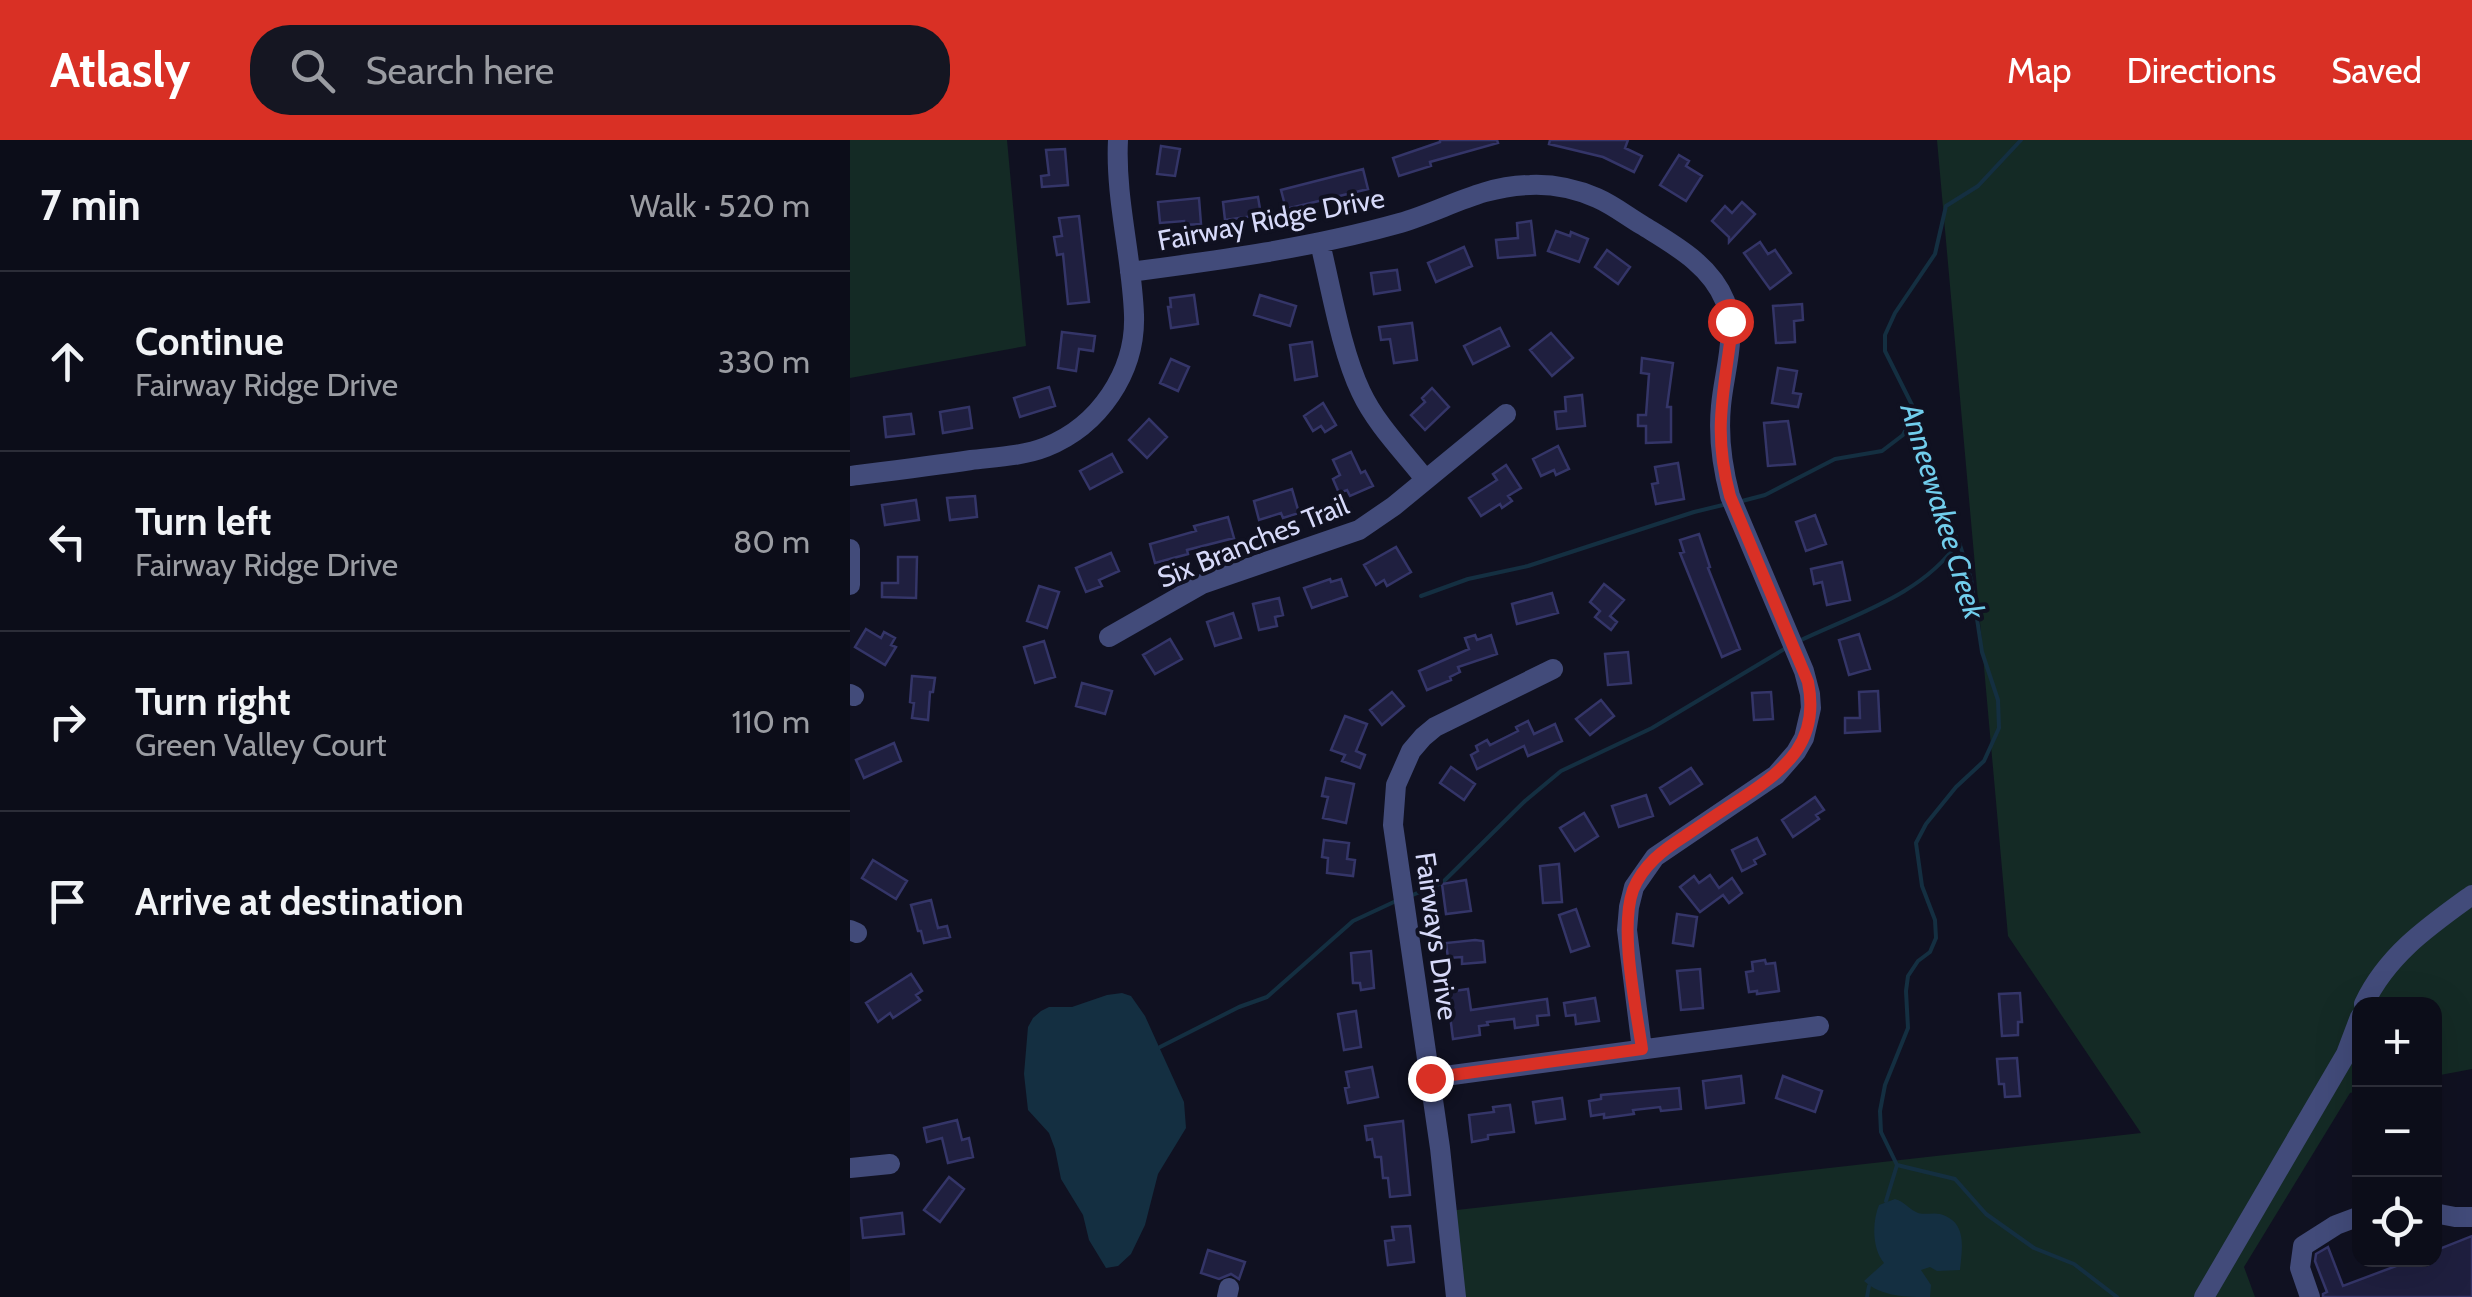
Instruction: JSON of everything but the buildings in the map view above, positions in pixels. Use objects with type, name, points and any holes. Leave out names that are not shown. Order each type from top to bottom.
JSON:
[{"type":"street","points":[[850,476],[1032,452],[1078,428],[1108,400],[1127,362],[1134,318],[1118,175],[1118,140]]},
{"type":"street","name":"Fairway Ridge Drive","points":[[1130,272],[1320,243],[1401,223],[1497,188],[1531,184],[1597,198],[1682,250],[1714,280],[1722,295],[1731,335],[1719,430],[1725,478],[1804,671],[1811,708],[1804,738],[1787,765],[1655,857],[1634,887],[1627,930],[1642,1049]]},
{"type":"street","points":[[1320,243],[1350,364],[1361,392],[1376,418],[1425,479]]},
{"type":"street","name":"Six Branches Trail","points":[[1109,637],[1202,584],[1359,530],[1506,414]]},
{"type":"street","points":[[850,549],[850,585]]},
{"type":"street","name":"Fairways Drive","points":[[1456,1297],[1448,1211],[1393,826],[1396,785],[1411,751],[1436,727],[1554,669]]},
{"type":"street","points":[[2368,997],[2382,972],[2418,935],[2472,895]]},
{"type":"street","points":[[1430,1078],[1820,1026]]},
{"type":"street","points":[[2204,1297],[2352,1038]]},
{"type":"street","points":[[850,1168],[890,1164]]},
{"type":"street","points":[[2442,1215],[2472,1216]]},
{"type":"street","points":[[2310,1297],[2300,1268],[2303,1246],[2352,1219]]},
{"type":"green space","points":[[850,140],[1007,140],[1026,346],[850,378]]},
{"type":"green space","points":[[1937,140],[2472,140],[2472,1069],[2442,1075],[2442,997],[2352,997],[2352,1093],[2244,1267],[2255,1297],[1456,1297],[1448,1211],[2141,1133],[2008,936]]},
{"type":"water","points":[[1122,993],[1131,996],[1145,1016],[1184,1102],[1186,1128],[1158,1174],[1145,1225],[1131,1254],[1118,1266],[1106,1268],[1089,1240],[1083,1215],[1061,1179],[1049,1133],[1028,1110],[1024,1074],[1028,1027],[1041,1011]]},
{"type":"water","points":[[1895,1199],[1919,1213],[1949,1218],[1959,1229],[1960,1270],[1921,1270],[1931,1285],[1930,1297],[1886,1293],[1864,1281],[1884,1263],[1874,1235],[1879,1205]]},
{"type":"waterway","name":"Anneewakee Creek","points":[[2021,140],[1978,186],[1946,206],[1935,254],[1895,313],[1885,335],[1885,351],[1915,411],[1939,507],[1959,542],[1971,579],[1982,652],[1998,700],[1999,728],[1984,761],[1956,787],[1916,843],[1936,938],[1930,952],[1908,976],[1908,1028],[1885,1085],[1881,1132],[1897,1165],[1955,1179],[1986,1214],[2034,1248],[2074,1264],[2117,1297]]},
{"type":"waterway","points":[[1742,501],[1765,495],[1835,459],[1882,451],[1903,435],[1914,414]]},
{"type":"waterway","points":[[1421,596],[1727,504]]},
{"type":"waterway","points":[[1799,641],[1907,589],[1944,560],[1958,542]]},
{"type":"waterway","points":[[1410,896],[1442,883],[1561,771],[1652,728],[1786,648]]},
{"type":"waterway","points":[[1160,1047],[1267,997],[1353,921],[1396,901]]},
{"type":"waterway","points":[[1886,1201],[1897,1165]]},
{"type":"waterway","points":[[1867,1297],[1869,1286]]},
{"type":"route","points":[[1430,1078],[1642,1049],[1627,930],[1634,887],[1655,857],[1776,775],[1804,738],[1811,708],[1808,682],[1725,478],[1719,430],[1730,321]]}]
